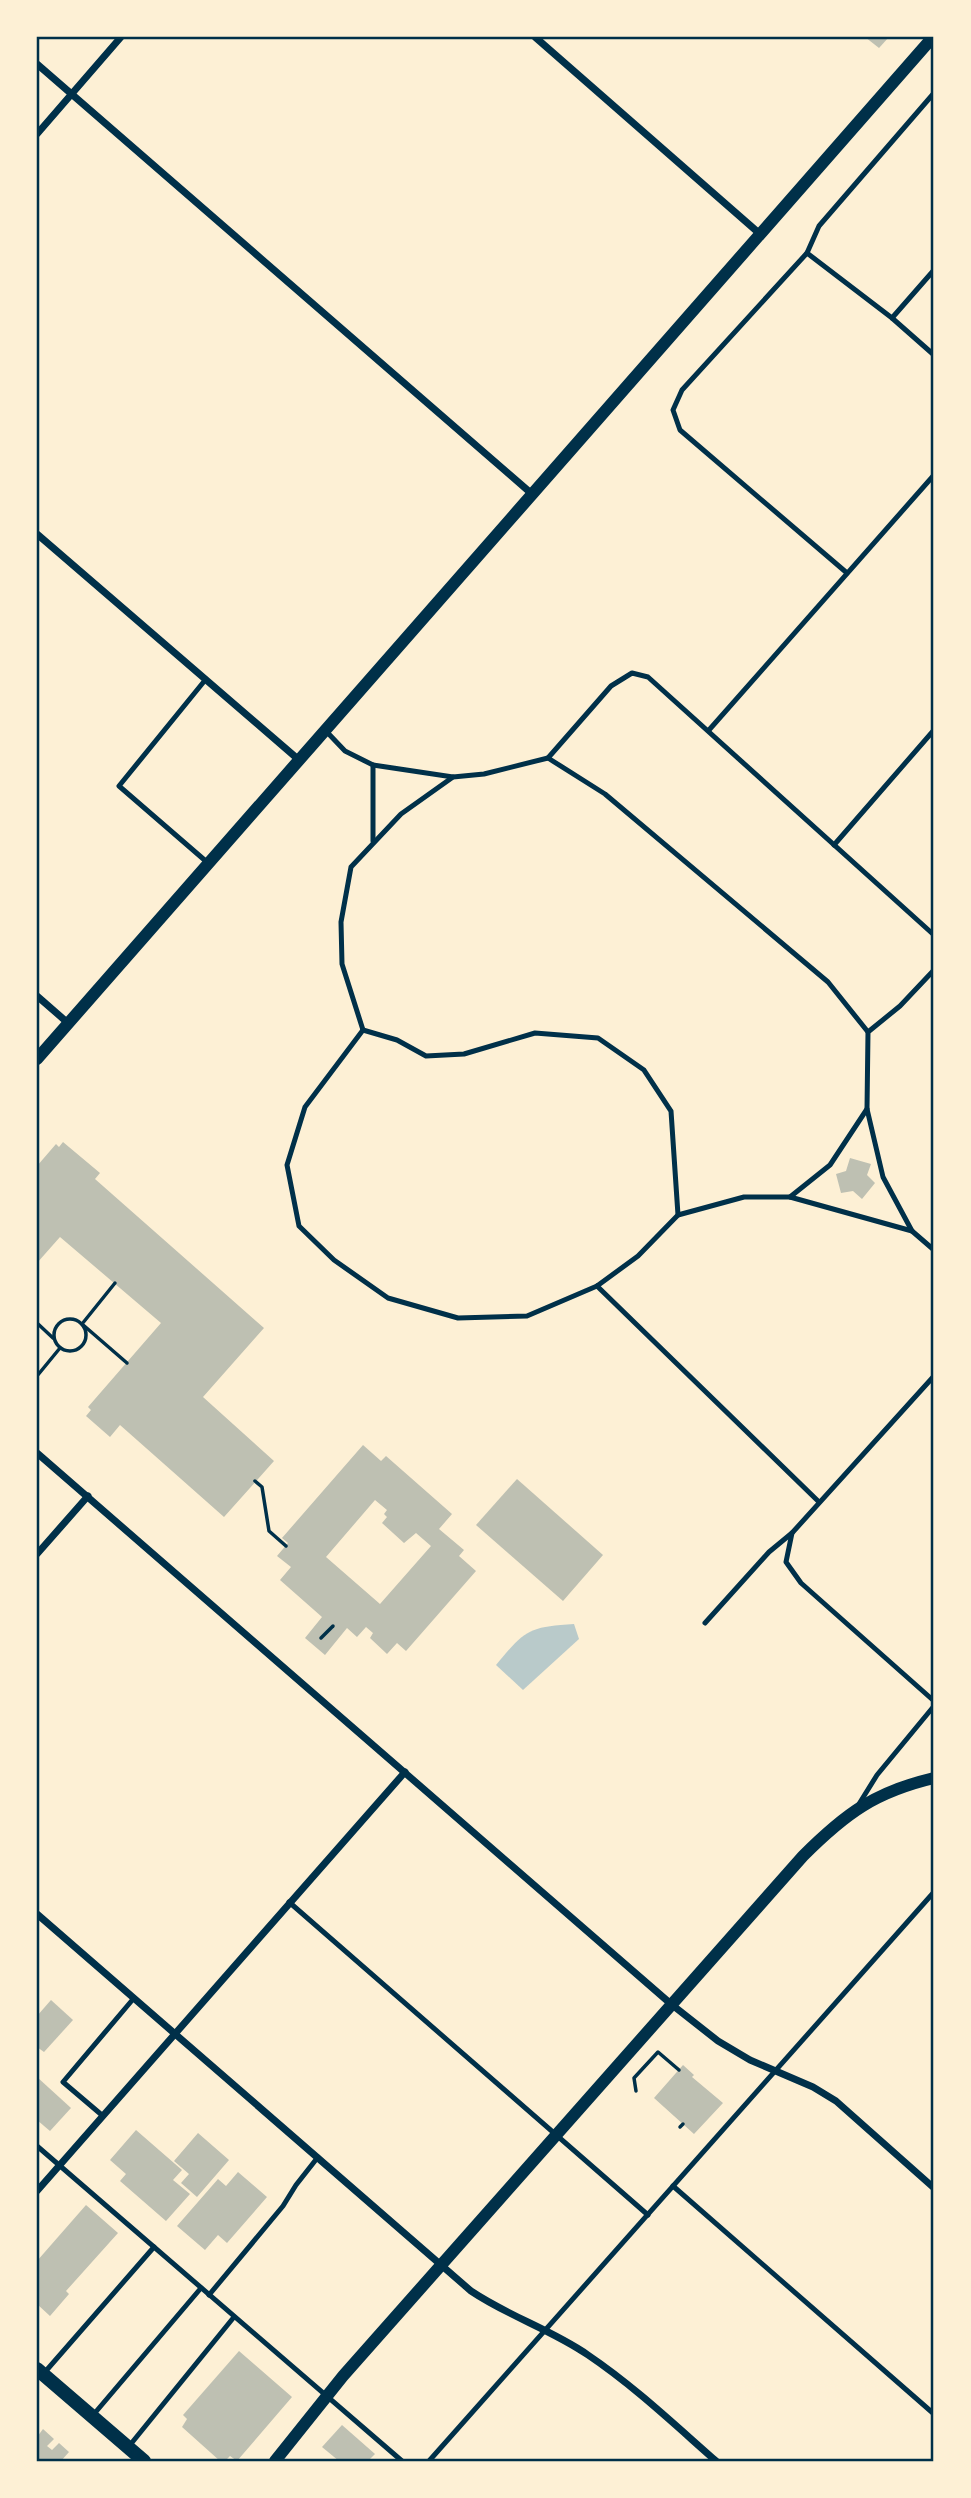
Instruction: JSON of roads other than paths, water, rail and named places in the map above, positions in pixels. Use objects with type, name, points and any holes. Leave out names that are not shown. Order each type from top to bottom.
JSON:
[{"type":"main road","points":[[40,2372],[144,2461]]},
{"type":"street","points":[[37,134],[121,37]]},
{"type":"street","points":[[535,37],[760,234]]},
{"type":"street","points":[[37,1059],[933,37]]},
{"type":"street","points":[[37,64],[532,494]]},
{"type":"street","points":[[37,534],[299,760]]},
{"type":"street","points":[[37,996],[68,1023]]},
{"type":"street","points":[[37,1452],[671,2004],[718,2041],[750,2060],[813,2087],[836,2101],[934,2188]]},
{"type":"street","points":[[37,1555],[88,1496]]},
{"type":"street","points":[[37,2191],[405,1772]]},
{"type":"street","points":[[275,2461],[326,2396],[803,1856],[856,1809],[879,1795],[934,1778]]},
{"type":"street","points":[[37,1914],[471,2291],[586,2354],[618,2377],[716,2461]]},
{"type":"lane","points":[[847,573],[680,430],[673,410],[682,390],[807,253],[819,226],[934,93]]},
{"type":"lane","points":[[807,253],[892,318],[934,355]]},
{"type":"lane","points":[[892,318],[934,270]]},
{"type":"lane","points":[[709,730],[934,475]]},
{"type":"lane","points":[[325,730],[345,751],[373,765],[453,777],[484,774],[548,758],[611,686],[632,673],[648,677],[934,935]]},
{"type":"lane","points":[[206,678],[119,786],[208,863]]},
{"type":"lane","points":[[834,845],[934,730]]},
{"type":"lane","points":[[548,758],[605,794],[828,982],[868,1032],[867,1109],[883,1177],[912,1231],[934,1250]]},
{"type":"lane","points":[[373,765],[373,843]]},
{"type":"lane","points":[[363,1030],[342,964],[341,922],[351,867],[401,814],[453,777]]},
{"type":"lane","points":[[868,1032],[900,1006],[934,970]]},
{"type":"lane","points":[[363,1030],[397,1040],[426,1056],[464,1054],[535,1033],[598,1038],[644,1070],[671,1111],[678,1215]]},
{"type":"lane","points":[[363,1030],[305,1107],[286,1165],[299,1226],[334,1260],[388,1298],[458,1318],[527,1316],[597,1286],[638,1256],[678,1215],[744,1197],[790,1196],[912,1231]]},
{"type":"lane","points":[[790,1196],[830,1165],[867,1109]]},
{"type":"lane","points":[[597,1286],[818,1501]]},
{"type":"lane","points":[[705,1623],[934,1376]]},
{"type":"lane","points":[[792,1532],[786,1562],[801,1583],[934,1703],[877,1775],[856,1809]]},
{"type":"lane","points":[[429,2461],[934,1892]]},
{"type":"lane","points":[[289,1902],[648,2214]]},
{"type":"lane","points":[[103,2116],[64,2082],[134,1998]]},
{"type":"lane","points":[[38,2148],[402,2461]]},
{"type":"lane","points":[[209,2295],[282,2206],[318,2157]]},
{"type":"lane","points":[[673,2186],[934,2414]]},
{"type":"lane","points":[[40,2372],[154,2247]]},
{"type":"lane","points":[[92,2416],[201,2288]]},
{"type":"lane","points":[[128,2447],[234,2317]]}]
